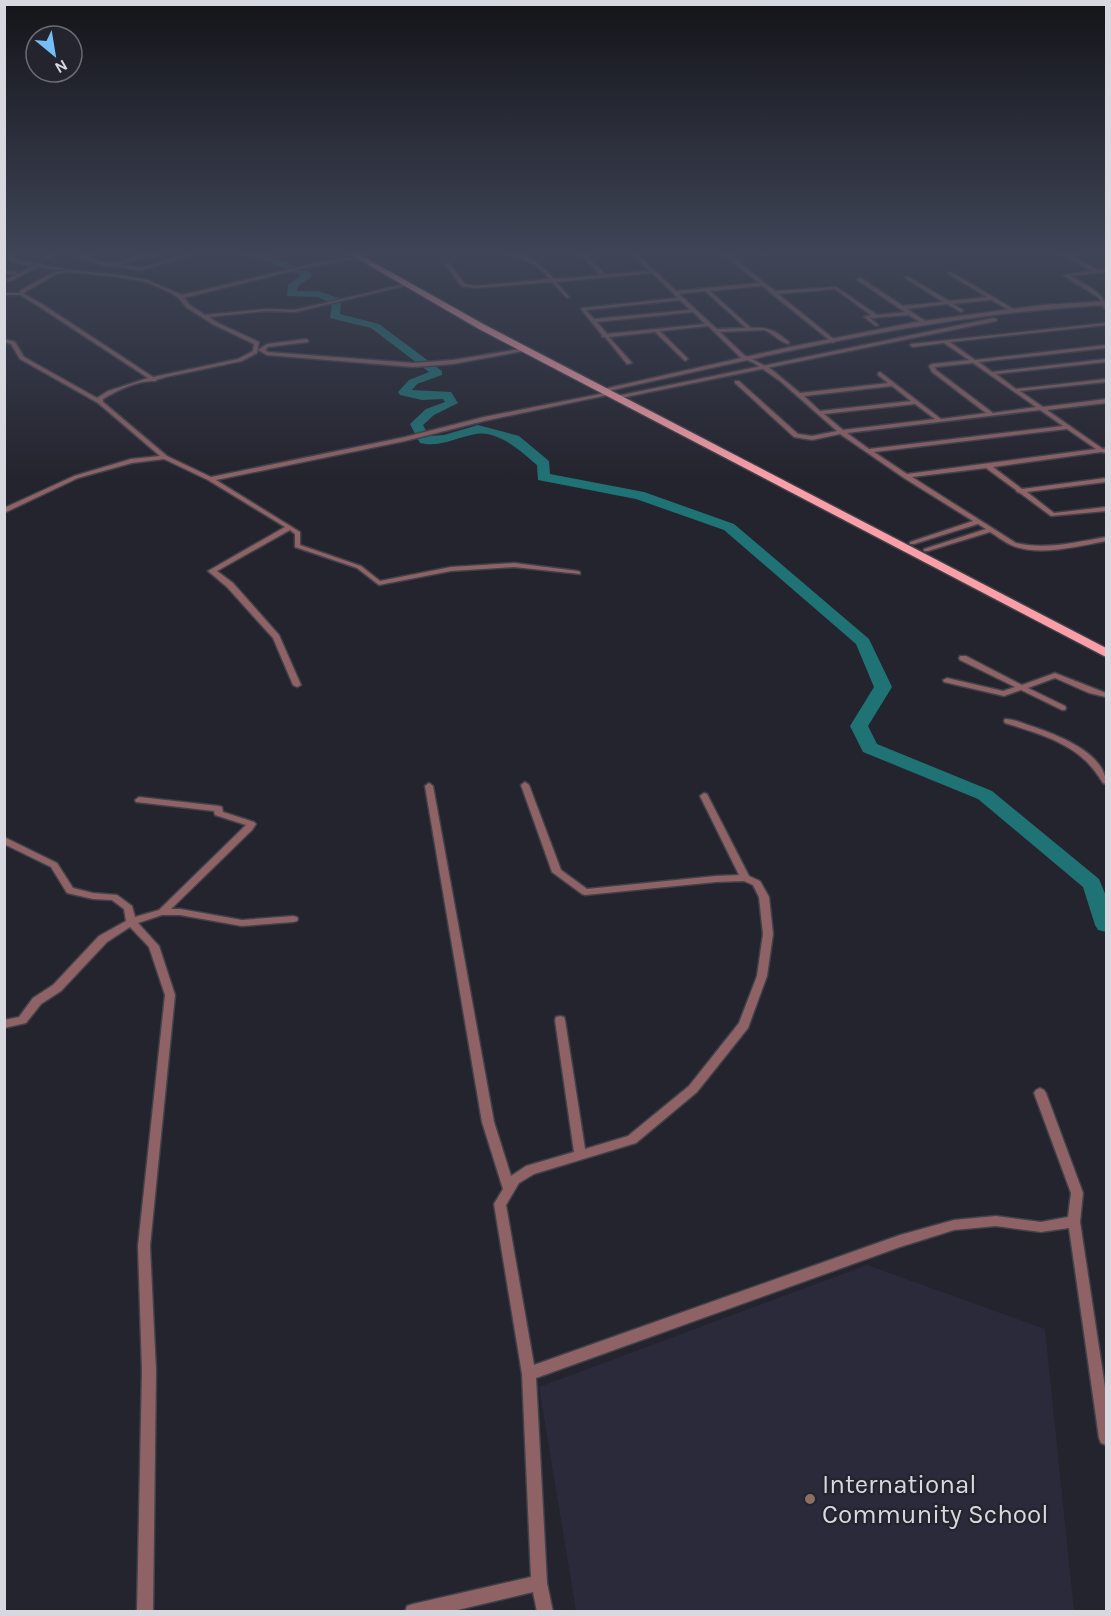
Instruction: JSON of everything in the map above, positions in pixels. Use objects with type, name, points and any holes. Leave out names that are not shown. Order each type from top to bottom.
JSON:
[{"type":"main road","points":[[484,327],[1107,653]]},
{"type":"street","points":[[74,327],[154,380]]},
{"type":"street","points":[[100,402],[100,398],[107,394],[154,380],[240,360],[257,348],[257,343],[251,339],[223,327]]},
{"type":"street","points":[[597,327],[629,363]]},
{"type":"street","points":[[604,336],[687,327]]},
{"type":"street","points":[[710,327],[742,356],[764,366],[818,413],[868,452],[1014,544],[1025,549],[1107,539]]},
{"type":"street","points":[[816,327],[833,341]]},
{"type":"street","points":[[210,479],[405,439],[750,359],[902,327]]},
{"type":"street","points":[[609,393],[764,366],[958,327]]},
{"type":"street","points":[[914,345],[1076,327]]},
{"type":"street","points":[[714,331],[748,328],[769,330],[787,343]]},
{"type":"street","points":[[657,331],[685,359]]},
{"type":"street","points":[[4,340],[13,344],[22,358],[100,402],[165,457],[210,479],[290,527],[298,533],[297,546],[359,567],[379,583],[451,569],[493,566],[514,565],[578,573]]},
{"type":"street","points":[[306,340],[267,346],[261,350],[267,353],[413,365],[525,350]]},
{"type":"street","points":[[946,342],[1105,452]]},
{"type":"street","points":[[992,414],[931,368],[934,365],[1107,346]]},
{"type":"street","points":[[993,373],[1105,362]]},
{"type":"street","points":[[880,374],[939,420]]},
{"type":"street","points":[[1017,390],[1107,380]]},
{"type":"street","points":[[737,382],[796,436],[805,439],[841,432],[1107,401]]},
{"type":"street","points":[[798,395],[892,384]]},
{"type":"street","points":[[818,413],[915,402]]},
{"type":"street","points":[[1098,402],[1107,407]]},
{"type":"street","points":[[868,452],[1069,427]]},
{"type":"street","points":[[908,476],[1105,452]]},
{"type":"street","points":[[4,511],[76,477],[145,458],[165,457]]},
{"type":"street","points":[[987,465],[1053,515],[1107,509]]},
{"type":"street","points":[[1019,491],[1107,480]]},
{"type":"street","points":[[912,543],[978,522]]},
{"type":"street","points":[[290,527],[212,572],[230,585],[276,637],[297,686]]},
{"type":"street","points":[[926,550],[990,530]]},
{"type":"street","points":[[963,658],[1062,708]]},
{"type":"street","points":[[947,680],[1004,694],[1055,675],[1107,695]]},
{"type":"street","points":[[1008,721],[1068,744],[1090,759],[1107,781]]},
{"type":"street","points":[[525,785],[557,872],[585,892],[745,878],[757,883],[764,897],[768,934],[762,976],[744,1025],[693,1089],[632,1140],[530,1170],[515,1179],[500,1204],[530,1374],[539,1582],[545,1611]]},
{"type":"street","points":[[429,786],[488,1122],[509,1190]]},
{"type":"street","points":[[704,796],[745,878]]},
{"type":"street","points":[[139,800],[219,809],[218,813],[251,824],[162,912]]},
{"type":"street","points":[[4,840],[54,865],[70,891],[93,897],[114,897],[129,908],[131,922],[154,946],[170,996],[144,1246],[149,1371],[145,1611]]},
{"type":"street","points":[[4,1024],[22,1020],[37,1001],[57,988],[103,939],[131,922],[162,912],[180,912],[242,923],[293,919]]},
{"type":"street","points":[[560,1020],[580,1155]]},
{"type":"street","points":[[1040,1093],[1077,1193],[1074,1222],[1107,1438]]},
{"type":"street","points":[[530,1374],[900,1241],[954,1224],[996,1221],[1041,1227],[1074,1222]]},
{"type":"street","points":[[413,1611],[539,1582]]},
{"type":"shaded area","name":"International Community School","points":[[867,1265],[1045,1329],[1074,1611],[576,1611],[539,1387]]},
{"type":"waterway","points":[[377,327],[438,373],[413,382],[404,392],[422,396],[447,395],[452,403],[430,412],[416,424],[425,440],[445,439],[478,429],[514,439],[544,464],[543,477],[639,495],[729,527],[863,642],[883,687],[859,726],[870,748],[985,795],[1092,884],[1106,925]]},
{"type":"place","name":"International Community School","points":[[810,1499]]}]
